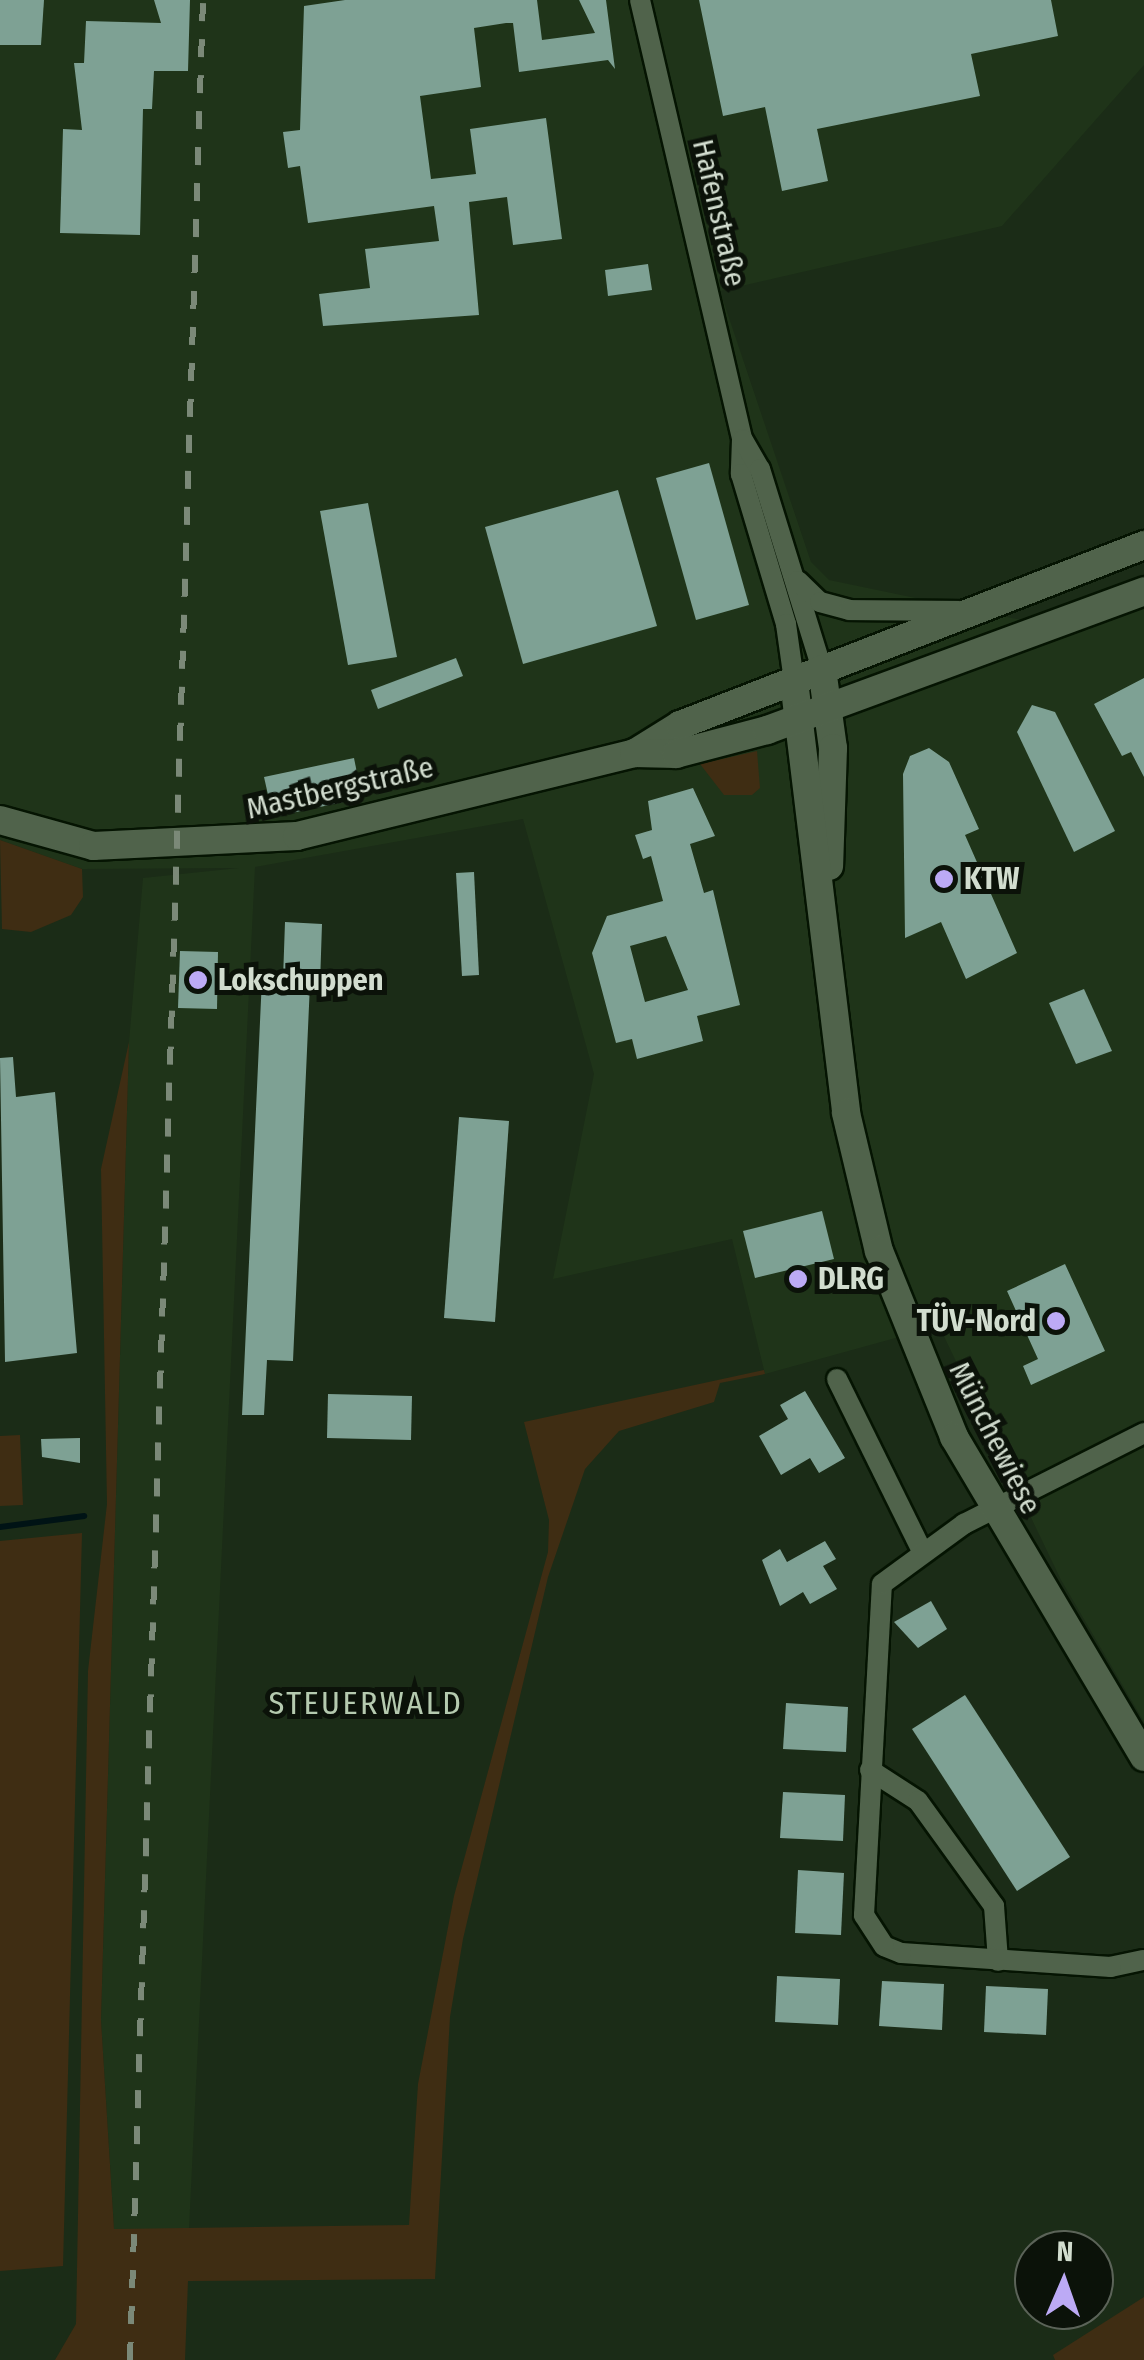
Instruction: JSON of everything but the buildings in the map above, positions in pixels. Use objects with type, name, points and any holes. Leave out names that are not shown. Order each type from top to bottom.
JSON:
[{"type":"main road","name":"Mastbergstraße","points":[[634,753],[680,726],[962,611],[1144,545]]},
{"type":"main road","name":"Mastbergstraße","points":[[0,820],[93,846],[238,844],[634,753],[676,754],[830,708],[1144,592]]},
{"type":"main road","points":[[822,669],[830,708]]},
{"type":"main road","points":[[794,681],[798,718]]},
{"type":"main road","name":"Münchewiese","points":[[826,943],[830,708]]},
{"type":"main road","name":"Münchewiese","points":[[798,718],[826,943],[866,1205],[912,1343],[991,1509],[1144,1756]]},
{"type":"street","name":"Hafenstraße","points":[[640,0],[742,439],[796,578],[822,669]]},
{"type":"street","name":"Hafenstraße","points":[[742,439],[741,474],[786,624],[794,681]]},
{"type":"street","points":[[796,578],[820,602],[849,610],[962,611]]},
{"type":"street","points":[[837,1379],[922,1550]]},
{"type":"street","points":[[1143,1960],[1111,1966],[901,1953],[871,1932],[864,1915],[882,1584],[922,1550],[991,1509],[1144,1432]]},
{"type":"street","points":[[870,1770],[918,1801],[994,1906],[998,1961]]},
{"type":"shaded area","points":[[0,0],[1144,0],[1144,65],[1002,226],[720,291],[811,562],[829,580],[1070,630],[1144,606],[1144,1722],[1061,1580],[939,1326],[765,1374],[732,1239],[553,1279],[594,1074],[523,819],[255,867],[189,2229],[114,2229],[101,2020],[129,1042],[143,878],[239,868],[82,869],[0,840]]},
{"type":"shaded area","points":[[757,751],[760,788],[752,795],[724,795],[700,764]]},
{"type":"shaded area","points":[[0,840],[82,869],[83,897],[71,915],[31,932],[2,929]]},
{"type":"shaded area","points":[[129,1042],[101,2020],[114,2229],[409,2225],[418,2084],[454,1896],[548,1552],[549,1520],[524,1422],[764,1370],[765,1374],[720,1383],[714,1402],[619,1431],[585,1469],[548,1577],[463,1939],[450,2017],[435,2279],[188,2281],[185,2360],[55,2360],[76,2324],[88,1671],[107,1504],[101,1169]]},
{"type":"shaded area","points":[[20,1435],[23,1505],[0,1506],[0,1436]]},
{"type":"shaded area","points":[[82,1533],[63,2266],[0,2271],[0,1541]]},
{"type":"shaded area","points":[[1144,2297],[1144,2360],[1055,2360],[1053,2355],[1092,2330],[1114,2330],[1114,2316]]},
{"type":"waterway","points":[[0,1527],[84,1516]]},
{"type":"railway","points":[[130,2360],[203,0]]},
{"type":"place","name":"KTW","points":[[944,879]]},
{"type":"place","name":"Lokschuppen","points":[[198,980]]},
{"type":"place","name":"DLRG","points":[[798,1279]]},
{"type":"place","name":"TÜV-Nord","points":[[1056,1321]]},
{"type":"district","name":"STEUERWALD","points":[[366,1703]]}]
